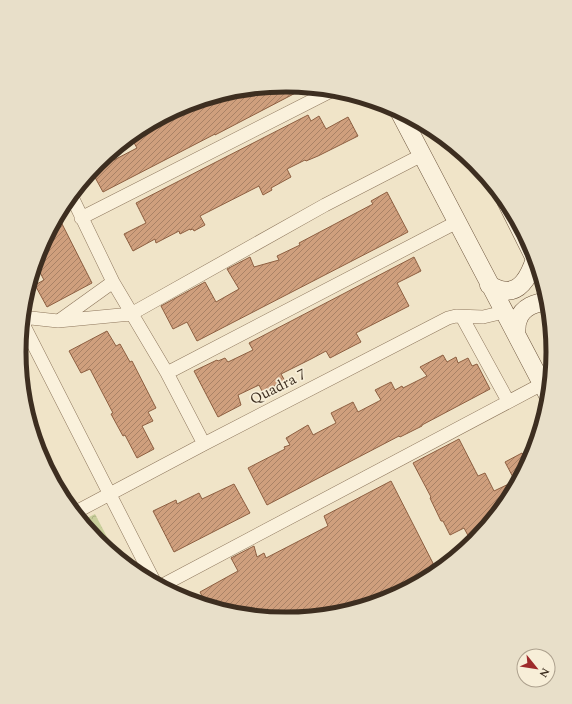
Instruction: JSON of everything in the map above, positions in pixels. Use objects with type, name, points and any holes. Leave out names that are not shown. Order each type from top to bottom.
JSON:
[{"type":"main road","points":[[404,121],[544,388]]},
{"type":"main road","points":[[489,285],[502,290],[515,289],[526,280],[532,269]]},
{"type":"main road","points":[[516,333],[517,321],[521,314],[535,303],[541,303]]},
{"type":"street","points":[[81,218],[324,95]]},
{"type":"street","points":[[28,318],[58,321],[131,314],[325,205],[422,155]]},
{"type":"street","points":[[74,202],[113,282],[167,373],[204,444]]},
{"type":"street","points":[[167,373],[457,222]]},
{"type":"street","points":[[58,321],[113,282]]},
{"type":"street","name":"Quadra 7","points":[[80,510],[448,318],[456,316],[483,317],[504,312]]},
{"type":"street","points":[[462,317],[508,402]]},
{"type":"street","points":[[27,332],[150,573]]},
{"type":"street","points":[[167,583],[508,402],[543,392]]},
{"type":"green space","points":[[95,514],[110,543],[102,536],[87,518]]},
{"type":"building","points":[[296,93],[103,192],[95,177],[113,159],[114,160],[137,148],[134,142],[142,136],[171,119],[202,106],[252,94]]},
{"type":"building","points":[[308,115],[311,121],[319,116],[326,129],[348,117],[358,136],[318,156],[306,161],[305,160],[287,169],[291,177],[271,188],[272,190],[263,195],[259,186],[200,216],[205,225],[194,231],[193,229],[190,229],[180,234],[179,231],[156,243],[155,239],[133,251],[124,234],[146,223],[136,203]]},
{"type":"building","points":[[387,192],[408,232],[197,341],[187,322],[173,329],[161,306],[205,282],[216,302],[239,289],[227,269],[250,257],[254,267],[279,260],[277,256],[300,245],[299,243],[373,204],[371,201]]},
{"type":"building","points":[[61,222],[92,283],[47,307],[35,285],[44,280],[39,271]]},
{"type":"building","points":[[414,257],[421,271],[397,283],[409,306],[356,333],[361,342],[330,358],[326,351],[281,374],[285,381],[263,393],[259,385],[238,395],[241,405],[218,417],[194,371],[217,360],[218,361],[225,358],[228,362],[253,350],[249,343]]},
{"type":"building","points":[[107,331],[116,346],[120,344],[130,362],[132,361],[156,408],[148,412],[153,421],[142,426],[154,449],[137,458],[125,435],[123,436],[111,414],[113,413],[90,369],[81,373],[69,351]]},
{"type":"building","points":[[443,355],[447,362],[456,357],[458,363],[468,358],[472,366],[477,364],[490,389],[422,426],[400,437],[399,436],[267,505],[248,468],[285,449],[284,447],[290,445],[286,438],[308,425],[313,435],[336,423],[331,413],[353,402],[358,412],[381,400],[375,390],[391,382],[395,390],[402,386],[403,388],[427,376],[420,367]]},
{"type":"building","points":[[459,439],[478,476],[485,473],[494,491],[510,483],[492,510],[470,536],[469,537],[464,528],[450,535],[443,521],[441,521],[430,498],[431,497],[413,463]]},
{"type":"building","points":[[522,453],[524,456],[513,478],[505,462]]},
{"type":"building","points":[[391,481],[434,565],[401,585],[370,598],[320,610],[286,612],[252,610],[203,598],[200,592],[238,571],[231,558],[254,546],[257,557],[264,553],[266,558],[328,526],[324,516]]},
{"type":"building","points":[[234,484],[250,513],[174,552],[153,511],[176,500],[177,504],[199,493],[202,499]]}]
